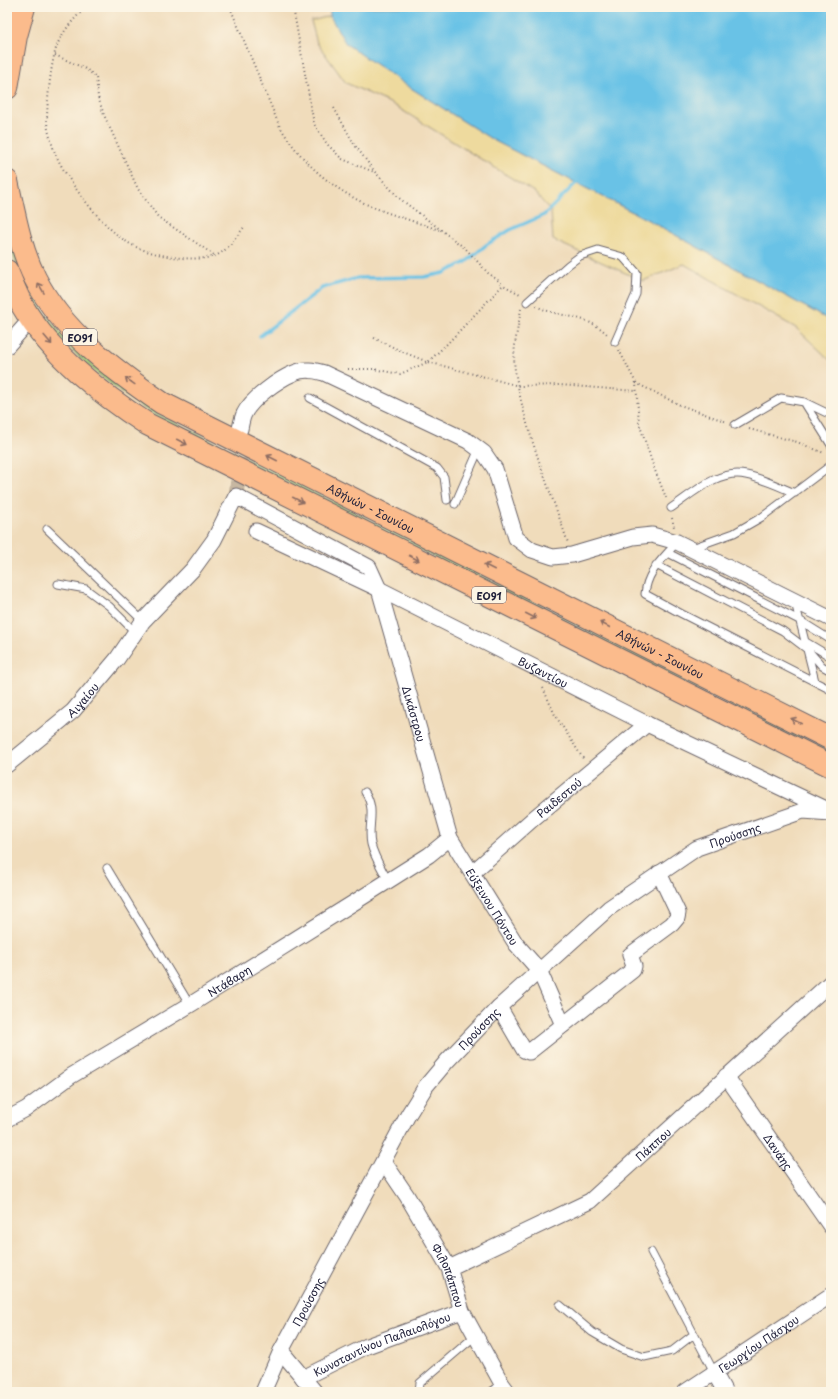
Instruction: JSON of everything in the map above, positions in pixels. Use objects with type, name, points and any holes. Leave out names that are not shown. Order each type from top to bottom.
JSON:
[{"type":"main road","points":[[7,88],[16,36],[24,7]]},
{"type":"main road","name":"Αθήνών - Σουνίου","points":[[7,181],[24,248],[35,277],[50,302],[70,328],[98,354],[125,377],[162,403],[831,739]]},
{"type":"main road","name":"ΕΟ91","points":[[7,271],[17,294],[31,319],[54,347],[81,374],[110,399],[147,424],[831,766]]},
{"type":"street","points":[[7,346],[31,319]]},
{"type":"street","points":[[240,429],[244,413],[254,401],[272,386],[294,372],[310,370],[324,373],[468,441],[484,453],[495,469],[516,538],[532,550],[553,557],[572,555],[633,537],[652,535],[795,601],[831,620]]},
{"type":"street","name":"Δικάστρου","points":[[139,627],[193,569],[214,540],[236,496],[369,567],[379,589],[450,838]]},
{"type":"street","name":"Βυζαντίου","points":[[256,531],[379,589],[647,724],[831,812]]},
{"type":"street","name":"Αιγαίου","points":[[7,765],[74,711],[117,659],[139,627]]},
{"type":"street","name":"Ραιδεστού","points":[[472,873],[647,724]]},
{"type":"street","name":"Προύσσης","points":[[263,1392],[281,1351],[408,1115],[426,1086],[447,1061],[499,1007],[609,908],[659,872],[697,848],[802,811],[831,812]]},
{"type":"street","name":"Εύξεινου Πόντου","points":[[450,838],[516,944],[539,970],[563,1025]]},
{"type":"street","name":"Ντάβαρη","points":[[7,1119],[26,1109],[71,1076],[190,1005],[388,881],[450,838]]},
{"type":"street","points":[[499,1007],[526,1052],[529,1052],[633,970],[634,966],[630,955],[672,924],[677,918],[678,913],[659,872]]},
{"type":"street","name":"Πάππου","points":[[449,1268],[590,1201],[831,982]]},
{"type":"street","name":"Δανάης","points":[[726,1076],[831,1227]]},
{"type":"street","name":"Φιλοπάππου","points":[[384,1162],[407,1196],[449,1268],[462,1311],[500,1389]]},
{"type":"street","name":"Γεωργίου Πάσχου","points":[[685,1392],[831,1295]]},
{"type":"street","name":"Κωνσταντίνου Παλαιολόγου","points":[[303,1378],[367,1346],[462,1311]]},
{"type":"street","points":[[281,1351],[315,1392]]},
{"type":"street","points":[[714,1372],[725,1392]]},
{"type":"lane","points":[[526,299],[580,256],[598,250],[623,257],[637,273],[636,294],[615,342]]},
{"type":"lane","points":[[310,398],[437,468],[444,477],[447,500]]},
{"type":"lane","points":[[735,425],[781,398],[804,402],[831,415]]},
{"type":"lane","points":[[804,402],[831,445]]},
{"type":"lane","points":[[455,504],[479,449]]},
{"type":"lane","points":[[831,465],[762,518],[734,533],[678,548],[656,566],[646,582],[645,594],[831,690]]},
{"type":"lane","points":[[671,508],[713,480],[732,475],[745,474],[795,493]]},
{"type":"lane","points":[[47,529],[139,627]]},
{"type":"lane","points":[[678,548],[831,640]]},
{"type":"lane","points":[[656,566],[784,632],[808,650],[822,666],[831,671]]},
{"type":"lane","points":[[58,584],[86,589],[139,627]]},
{"type":"lane","points":[[795,601],[815,681]]},
{"type":"lane","points":[[806,642],[831,657]]},
{"type":"lane","points":[[365,792],[371,802],[371,843],[376,859],[388,881]]},
{"type":"lane","points":[[107,868],[190,1005]]},
{"type":"lane","points":[[651,1252],[714,1372]]},
{"type":"lane","points":[[560,1305],[592,1332],[621,1349],[644,1357],[672,1351],[694,1334]]},
{"type":"lane","points":[[419,1392],[420,1384],[475,1336]]},
{"type":"path","points":[[86,7],[68,26],[58,44],[55,55],[47,122],[57,160],[88,203],[108,226],[126,242],[143,249],[162,254],[191,258],[215,256],[224,250],[245,226]]},
{"type":"path","points":[[230,7],[279,125],[288,141],[314,170],[364,203],[439,230]]},
{"type":"path","points":[[292,7],[314,124],[327,144],[342,159],[375,172]]},
{"type":"path","points":[[55,55],[86,69],[96,77],[98,97],[104,115],[138,189],[158,216],[215,256]]},
{"type":"path","points":[[334,108],[354,144],[375,172],[399,198],[439,230],[466,249],[488,273],[503,285],[546,312],[579,318],[599,326],[615,342],[636,383],[639,422],[654,468],[671,508],[678,548]]},
{"type":"path","points":[[324,373],[332,368],[373,369],[400,374],[428,362],[503,285]]},
{"type":"path","points":[[526,299],[516,338],[515,369],[526,420],[572,555]]},
{"type":"path","points":[[374,338],[428,362],[519,386],[560,385],[636,391]]},
{"type":"path","points":[[534,667],[555,715],[591,771]]},
{"type":"green space","points":[[7,220],[43,310],[65,339],[116,384],[160,415],[831,750],[831,757],[158,418],[95,371],[58,335],[29,293],[18,268],[10,244]]},
{"type":"sand","points":[[330,16],[347,44],[403,83],[493,140],[652,222],[831,321],[831,361],[796,328],[684,264],[643,281],[553,240],[551,211],[534,192],[392,104],[346,83],[317,43],[311,21]]},
{"type":"water","points":[[330,7],[831,7],[831,321],[652,222],[493,140],[403,83],[346,44],[330,16]]},
{"type":"waterway","points":[[260,336],[322,288],[358,278],[424,277],[444,273],[466,262],[486,245],[510,230],[544,215],[576,183]]},
{"type":"tunnel","points":[[236,496],[240,462],[240,436]]}]
